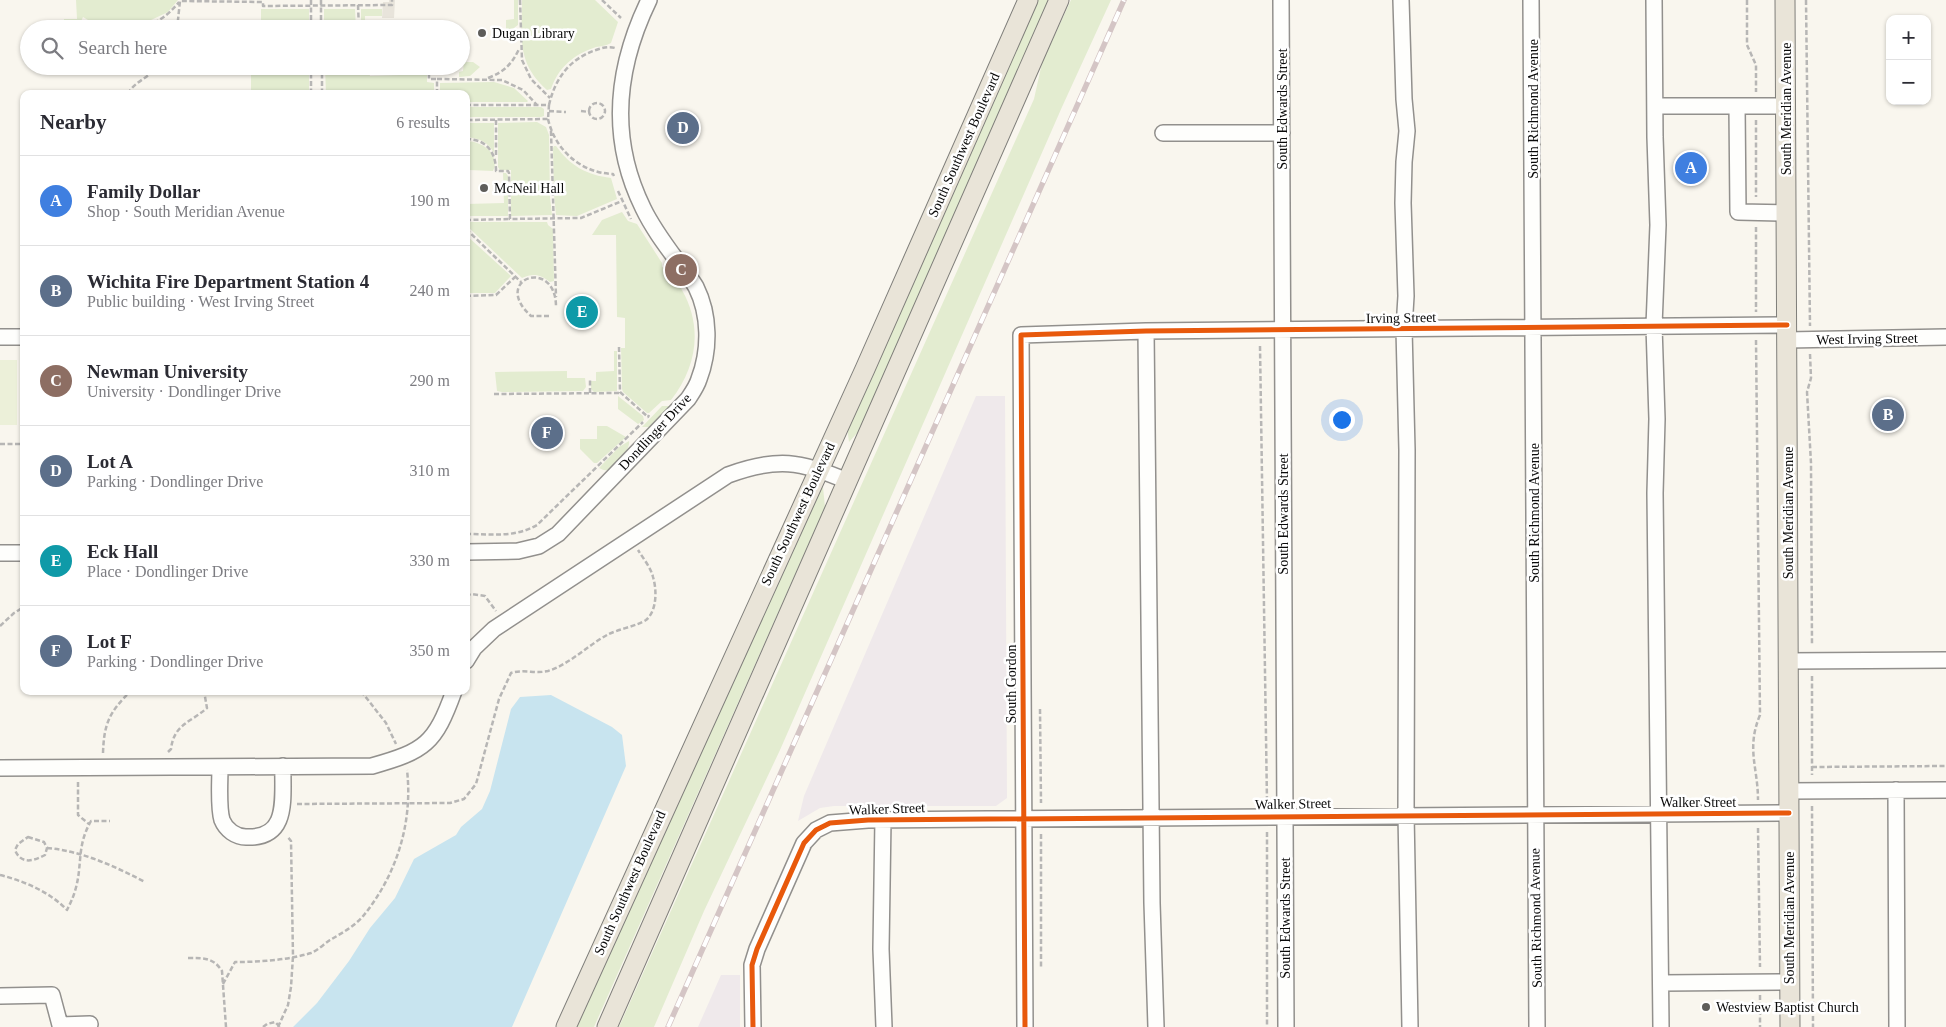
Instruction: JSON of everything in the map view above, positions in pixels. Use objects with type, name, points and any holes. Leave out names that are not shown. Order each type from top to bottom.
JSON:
[{"type":"main road","name":"South Southwest Boulevard","points":[[566,1027],[819,469],[1028,0]]},
{"type":"main road","name":"South Southwest Boulevard","points":[[607,1027],[1059,0]]},
{"type":"main road","name":"South Meridian Avenue","points":[[1785,0],[1790,1027]]},
{"type":"street","name":"Dondlinger Drive","points":[[470,552],[518,552],[539,546],[558,534],[688,399],[699,381],[706,357],[707,332],[704,307],[696,286],[655,229],[643,208],[632,182],[620,125],[623,71],[635,33],[649,0]]},
{"type":"street","name":"South Edwards Street","points":[[1281,0],[1286,1027]]},
{"type":"street","points":[[1401,0],[1404,99],[1407,131],[1403,203],[1406,296],[1404,329],[1407,450],[1406,814],[1410,1027]]},
{"type":"street","name":"South Richmond Avenue","points":[[1532,0],[1537,1027]]},
{"type":"street","points":[[1654,0],[1658,225],[1654,326],[1658,419],[1655,493],[1661,1027]]},
{"type":"street","points":[[1655,106],[1785,106]]},
{"type":"street","points":[[1737,106],[1738,212],[1786,213]]},
{"type":"street","points":[[1163,133],[1282,133]]},
{"type":"street","name":"Irving Street","points":[[1020,340],[1020,335],[1146,331],[1756,325],[1787,332]]},
{"type":"street","points":[[1146,331],[1152,903],[1156,1027]]},
{"type":"street","name":"West Irving Street","points":[[1787,332],[1810,340],[1946,337]]},
{"type":"street","points":[[0,337],[20,337]]},
{"type":"street","name":"South Gordon","points":[[1020,340],[1025,1027]]},
{"type":"street","points":[[470,654],[494,628],[728,475],[771,462],[819,469],[847,481]]},
{"type":"street","points":[[0,553],[20,553]]},
{"type":"street","points":[[1788,661],[1946,660]]},
{"type":"street","points":[[0,768],[372,766],[409,754],[426,743],[440,726],[452,695]]},
{"type":"street","points":[[220,767],[221,818],[225,826],[233,833],[242,837],[258,838],[271,832],[279,822],[282,813],[283,766]]},
{"type":"street","points":[[1896,790],[1897,1027]]},
{"type":"street","points":[[1788,791],[1946,790]]},
{"type":"street","name":"Walker Street","points":[[752,1027],[752,965],[757,949],[804,843],[816,830],[830,823],[883,819],[1152,816],[1789,813]]},
{"type":"street","points":[[883,819],[882,949],[884,1027]]},
{"type":"street","points":[[1662,983],[1790,982]]},
{"type":"street","points":[[0,996],[52,995],[60,1025],[90,1024]]},
{"type":"path","points":[[181,0],[263,2],[263,6],[321,6],[392,5],[392,0]]},
{"type":"path","points":[[160,20],[170,14],[181,0]]},
{"type":"path","points":[[178,20],[181,0]]},
{"type":"path","points":[[306,0],[311,6]]},
{"type":"path","points":[[311,0],[311,20]]},
{"type":"path","points":[[321,0],[321,20]]},
{"type":"path","points":[[321,6],[325,0]]},
{"type":"path","points":[[520,0],[520,46],[525,70],[550,98]]},
{"type":"path","points":[[602,0],[621,18]]},
{"type":"path","points":[[1747,0],[1747,45],[1756,65],[1756,325],[1760,715],[1753,731],[1753,758],[1758,790],[1760,1027]]},
{"type":"path","points":[[1806,0],[1811,378],[1806,392],[1811,464],[1813,1027]]},
{"type":"path","points":[[358,5],[359,20]]},
{"type":"path","points":[[487,79],[510,65],[520,46]]},
{"type":"path","points":[[612,47],[591,52],[578,58],[568,66],[559,77],[550,98],[548,119],[557,142],[575,161],[599,172],[613,174],[615,181]]},
{"type":"path","points":[[130,90],[131,87],[150,75]]},
{"type":"path","points":[[311,75],[312,90]]},
{"type":"path","points":[[322,75],[322,90]]},
{"type":"path","points":[[430,75],[430,79],[502,80],[523,90],[537,105]]},
{"type":"path","points":[[437,79],[437,90]]},
{"type":"path","points":[[581,111],[589,112],[593,118],[598,119],[605,115],[606,109],[603,104],[598,102],[591,106],[589,112]]},
{"type":"path","points":[[470,105],[549,105]]},
{"type":"path","points":[[549,111],[566,112]]},
{"type":"path","points":[[470,120],[548,119]]},
{"type":"path","points":[[496,120],[496,171],[508,171],[509,173],[510,219]]},
{"type":"path","points":[[551,129],[556,307]]},
{"type":"path","points":[[470,139],[479,140],[484,144],[492,152],[496,162]]},
{"type":"path","points":[[617,188],[629,219],[637,222]]},
{"type":"path","points":[[470,220],[581,218],[622,201]]},
{"type":"path","points":[[470,233],[521,282]]},
{"type":"path","points":[[470,296],[496,295],[515,276]]},
{"type":"path","points":[[549,316],[531,316],[522,308],[517,296],[517,289],[521,282],[534,276],[542,278],[552,289],[556,297]]},
{"type":"path","points":[[1260,346],[1267,816],[1267,1027]]},
{"type":"path","points":[[619,347],[620,392]]},
{"type":"path","points":[[590,378],[590,393]]},
{"type":"path","points":[[494,394],[620,392],[648,417]]},
{"type":"path","points":[[470,534],[515,534],[524,532],[536,525],[653,412]]},
{"type":"path","points":[[0,444],[20,444]]},
{"type":"path","points":[[293,804],[450,803],[464,799],[476,784],[499,699],[511,673],[519,670],[546,671],[564,664],[606,635],[647,619],[653,610],[655,602],[653,576],[632,539]]},
{"type":"path","points":[[0,626],[20,610]]},
{"type":"path","points":[[102,768],[104,728],[120,701],[127,695]]},
{"type":"path","points":[[166,754],[171,749],[172,739],[178,729],[207,708],[205,695]]},
{"type":"path","points":[[223,984],[235,962],[257,962],[312,952],[348,930],[363,916],[378,895],[403,843],[409,790],[406,764],[386,723],[364,695]]},
{"type":"path","points":[[1812,767],[1946,766]]},
{"type":"path","points":[[75,777],[78,780],[78,815],[89,824]]},
{"type":"path","points":[[0,876],[42,891],[58,900],[67,910],[75,892],[84,834],[91,821],[110,821]]},
{"type":"path","points":[[263,1027],[274,1022],[279,1026],[288,1005],[293,956],[291,840],[285,834]]},
{"type":"path","points":[[28,837],[44,842],[47,848],[45,854],[32,860],[23,860],[18,857],[15,850],[18,844],[28,837]]},
{"type":"path","points":[[47,848],[80,853],[125,871],[145,882]]},
{"type":"path","points":[[188,958],[208,959],[218,964],[222,971],[226,1027]]},
{"type":"shaded area","points":[[389,0],[395,0],[394,18],[382,18],[383,2],[389,2]]},
{"type":"shaded area","points":[[976,396],[1005,396],[1007,798],[996,806],[834,806],[820,808],[798,821],[804,796]]},
{"type":"shaded area","points":[[721,975],[740,975],[740,1027],[698,1027]]},
{"type":"green space","points":[[76,0],[178,0],[168,12],[151,20],[88,20],[83,17],[82,20],[64,20],[77,19]]},
{"type":"green space","points":[[514,0],[518,0],[518,25],[506,34],[506,20],[514,19]]},
{"type":"green space","points":[[522,0],[595,0],[618,22],[611,43],[588,50],[574,58],[563,68],[551,89],[547,90],[537,80],[525,59],[522,38]]},
{"type":"green space","points":[[1037,0],[1049,0],[859,431],[849,442],[847,426]]},
{"type":"green space","points":[[1071,0],[1111,0],[1062,107],[780,750],[704,911],[654,1027],[619,1027],[1034,99],[1042,63]]},
{"type":"green space","points":[[261,9],[309,9],[309,20],[261,20]]},
{"type":"green space","points":[[324,9],[355,9],[356,20],[324,20]]},
{"type":"green space","points":[[361,9],[382,9],[382,16],[365,16],[365,20],[361,20]]},
{"type":"green space","points":[[470,62],[480,67],[470,76],[459,77],[459,75],[470,75]]},
{"type":"green space","points":[[251,75],[309,75],[309,90],[251,90]]},
{"type":"green space","points":[[325,75],[427,75],[427,82],[434,83],[434,90],[326,90]]},
{"type":"green space","points":[[494,82],[514,88],[528,101],[470,102],[470,90],[440,90],[440,83]]},
{"type":"green space","points":[[470,107],[541,107],[544,109],[544,116],[470,117]]},
{"type":"green space","points":[[537,122],[546,127],[549,135],[552,215],[511,216],[511,170],[500,170],[498,167],[498,123]]},
{"type":"green space","points":[[470,123],[494,123],[494,153],[483,141],[470,137]]},
{"type":"green space","points":[[470,142],[478,143],[492,154],[495,165],[493,171],[470,170]]},
{"type":"green space","points":[[554,146],[573,164],[587,172],[611,178],[617,199],[577,216],[556,215]]},
{"type":"green space","points":[[503,173],[506,173],[508,176],[508,216],[470,216],[470,204],[504,203]]},
{"type":"green space","points":[[622,212],[628,221],[637,224],[662,263],[662,267],[671,273],[676,280],[689,304],[695,332],[691,360],[687,374],[680,387],[671,400],[662,401],[649,413],[623,392],[622,389],[621,348],[625,348],[625,318],[617,317],[616,235],[592,235],[602,220]]},
{"type":"green space","points":[[470,222],[547,222],[553,229],[554,281],[550,282],[536,275],[522,278],[470,229]]},
{"type":"green space","points":[[470,239],[511,276],[495,293],[470,293]]},
{"type":"green space","points":[[614,351],[617,351],[617,391],[594,392],[591,389],[591,381],[596,381],[596,372],[614,371]]},
{"type":"green space","points":[[0,360],[17,360],[17,425],[0,425]]},
{"type":"green space","points":[[567,371],[567,378],[585,378],[586,387],[583,391],[497,391],[495,372]]},
{"type":"green space","points":[[618,396],[643,416],[644,420],[638,424],[618,409]]},
{"type":"green space","points":[[662,406],[671,406],[652,427],[642,427]]},
{"type":"green space","points":[[597,426],[607,426],[626,437],[597,463],[594,463],[580,449],[580,439],[597,439]]},
{"type":"green space","points":[[629,441],[628,449],[614,466],[606,470],[599,468],[619,447]]},
{"type":"green space","points":[[823,487],[825,507],[594,1027],[574,1027],[819,489]]},
{"type":"water","points":[[551,695],[612,727],[622,735],[626,766],[512,1027],[293,1027],[317,1003],[349,961],[370,928],[395,898],[414,859],[456,835],[461,827],[482,809],[490,791],[511,709],[520,697]]},
{"type":"railway","points":[[668,1027],[1124,0]]},
{"type":"cycle path","points":[[1025,1027],[1021,335],[1146,331],[1787,325]]},
{"type":"cycle path","points":[[753,1027],[752,965],[757,949],[804,843],[816,830],[830,823],[868,820],[1789,813]]},
{"type":"place","name":"Dugan Library","points":[[482,33]]},
{"type":"place","name":"Lot A","points":[[683,128]]},
{"type":"place","name":"Family Dollar","points":[[1691,168]]},
{"type":"place","name":"McNeil Hall","points":[[484,188]]},
{"type":"place","name":"Newman University","points":[[681,270]]},
{"type":"place","name":"Eck Hall","points":[[582,312]]},
{"type":"place","name":"Wichita Fire Department Station 4","points":[[1888,415]]},
{"type":"place","name":"Lot F","points":[[547,433]]},
{"type":"place","name":"Westview Baptist Church","points":[[1706,1007]]}]
